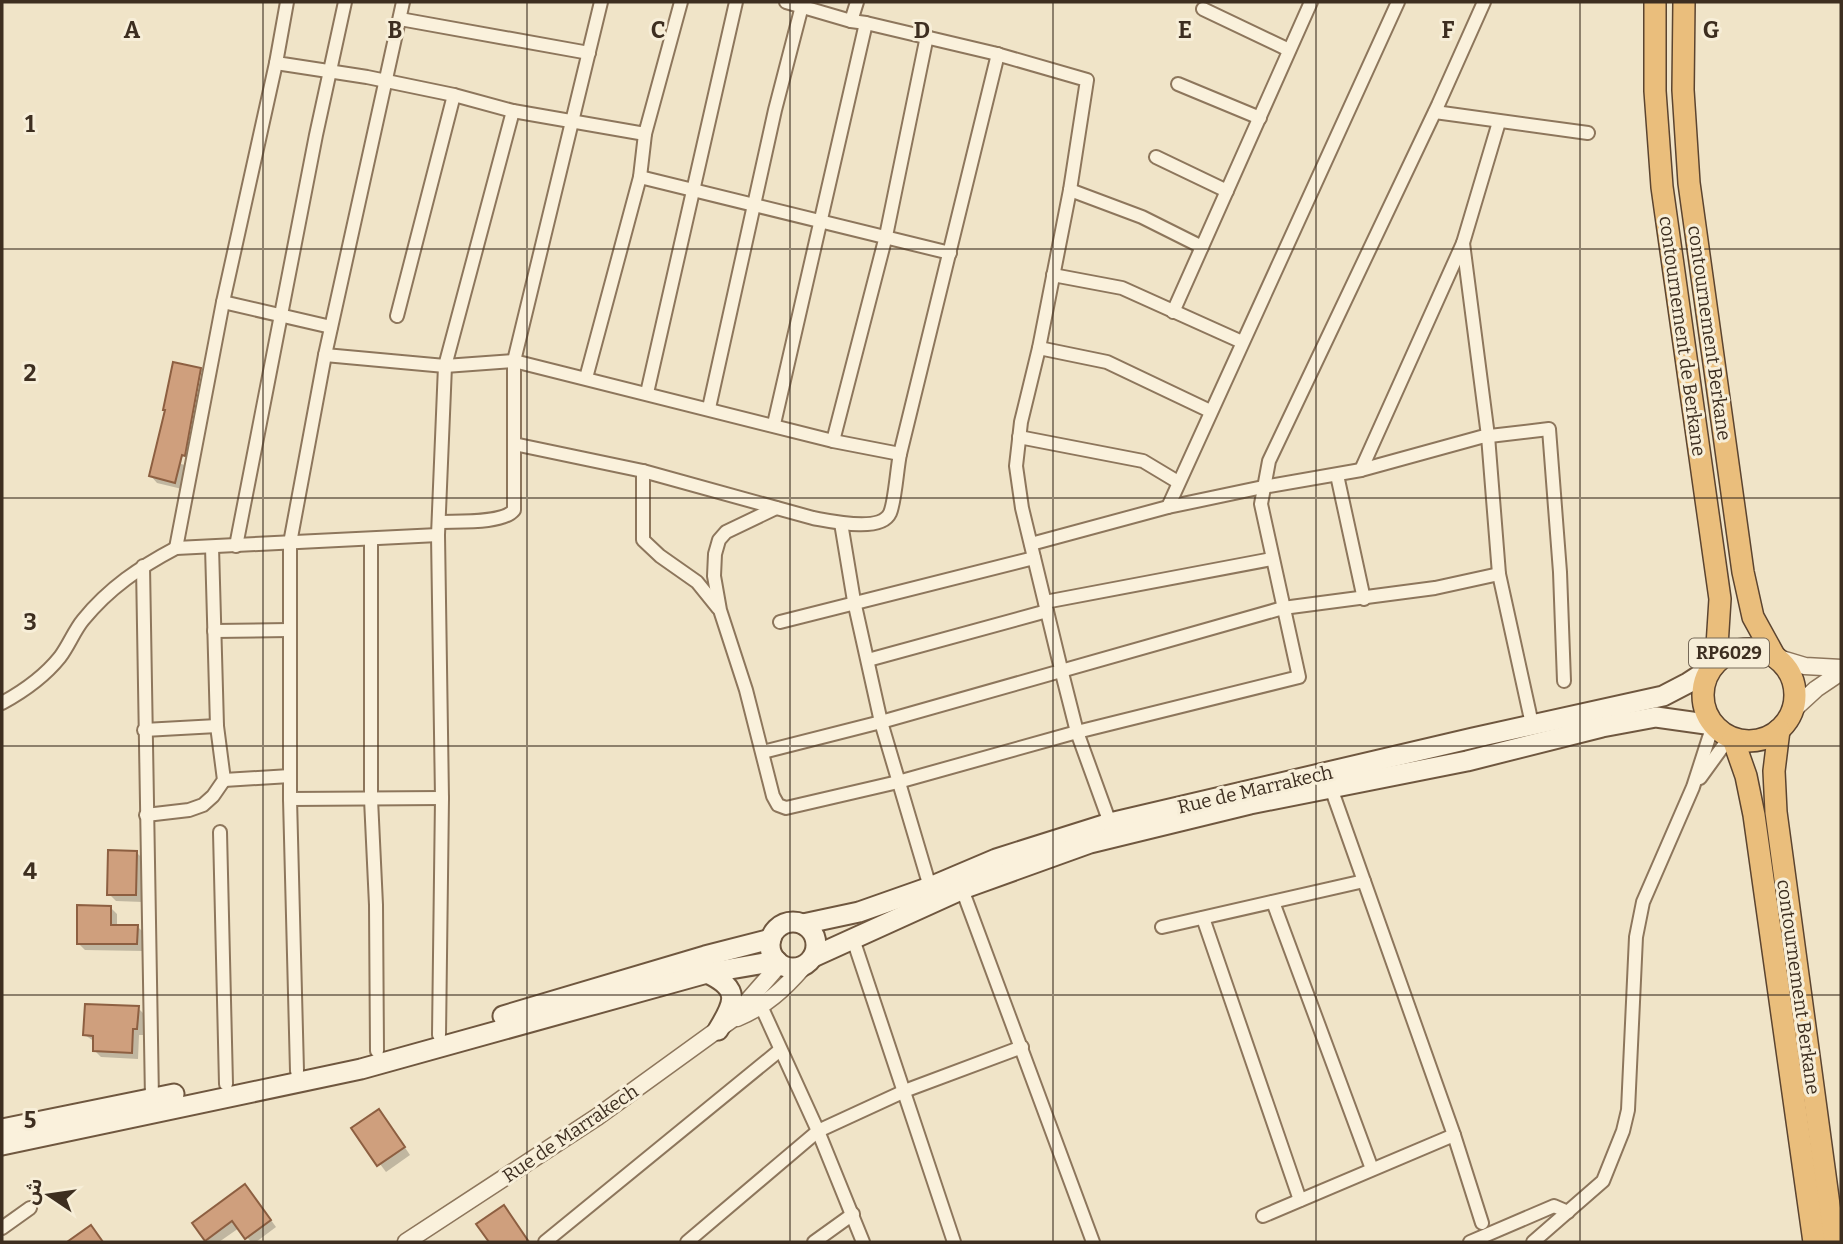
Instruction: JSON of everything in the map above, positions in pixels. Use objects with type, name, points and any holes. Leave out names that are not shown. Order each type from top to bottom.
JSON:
[{"type":"highway","name":"contournement de Berkane","points":[[1656,2],[1655,91],[1662,187],[1720,599],[1717,646],[1710,668]]},
{"type":"highway","name":"contournement Berkane","points":[[1684,2],[1683,90],[1687,160],[1743,572],[1753,617],[1775,657]]},
{"type":"highway","name":"RP6029","points":[[1725,734],[1707,715],[1702,691],[1710,668],[1729,653],[1740,649],[1752,649],[1775,657],[1790,675],[1794,699],[1792,710],[1779,730]]},
{"type":"highway","name":"contournement Berkane","points":[[1779,730],[1774,771],[1776,812],[1818,1202],[1834,1242]]},
{"type":"highway","points":[[1725,734],[1757,741],[1779,730]]},
{"type":"highway","points":[[1725,734],[1746,776],[1754,815],[1818,1202],[1814,1242]]},
{"type":"main road","name":"Rue de Marrakech","points":[[803,924],[859,912],[930,887],[996,859],[1110,823],[1663,696],[1710,668]]},
{"type":"main road","name":"Rue de Marrakech","points":[[808,961],[962,889],[1090,843],[1250,804],[1467,761],[1602,727],[1656,717],[1725,734]]},
{"type":"main road","name":"RP6029","points":[[771,939],[783,924],[803,924]]},
{"type":"main road","points":[[2,1146],[361,1069],[707,973],[779,963],[792,968],[808,961],[816,945],[816,938],[803,924]]},
{"type":"main road","points":[[2,1129],[226,1083],[336,1064],[771,939],[771,951],[779,963]]},
{"type":"main road","points":[[707,973],[722,980],[731,995],[731,1008],[725,1025]]},
{"type":"street","points":[[176,548],[223,302],[287,2]]},
{"type":"street","points":[[236,546],[345,2]]},
{"type":"street","points":[[297,1071],[289,776],[290,543],[325,355],[403,2]]},
{"type":"street","points":[[2,703],[26,690],[60,657],[83,621],[117,584],[176,548],[371,539],[510,515],[515,502],[514,361],[601,2]]},
{"type":"street","points":[[586,378],[640,177],[645,134],[681,2]]},
{"type":"street","points":[[647,393],[736,2]]},
{"type":"street","points":[[786,2],[851,21],[998,54],[1087,80],[1070,190],[1019,438],[1016,466],[1018,489],[1077,732],[1110,823]]},
{"type":"street","points":[[851,21],[858,2]]},
{"type":"street","points":[[1173,312],[1311,2]]},
{"type":"street","points":[[1168,507],[1398,2]]},
{"type":"street","points":[[776,508],[726,532],[719,540],[715,554],[714,576],[720,610],[763,752],[773,796],[778,805],[786,808],[898,782],[1077,732],[1299,677],[1261,504],[1269,461],[1435,112],[1484,2]]},
{"type":"street","points":[[709,408],[802,6]]},
{"type":"street","points":[[1203,9],[1289,50]]},
{"type":"street","points":[[400,19],[589,53]]},
{"type":"street","points":[[774,424],[866,23]]},
{"type":"street","points":[[833,441],[886,236],[927,36]]},
{"type":"street","points":[[514,444],[643,471],[841,523],[876,524],[890,514],[900,454],[998,54]]},
{"type":"street","points":[[276,63],[387,81],[513,111],[645,134]]},
{"type":"street","points":[[1178,84],[1259,118]]},
{"type":"street","points":[[397,316],[454,95]]},
{"type":"street","points":[[439,1035],[442,798],[438,528],[446,366],[513,111]]},
{"type":"street","points":[[1435,112],[1588,133]]},
{"type":"street","points":[[1361,470],[1463,243],[1499,122]]},
{"type":"street","points":[[1156,157],[1227,191]]},
{"type":"street","points":[[640,177],[950,253]]},
{"type":"street","points":[[1070,190],[1142,217],[1202,247]]},
{"type":"street","points":[[1463,243],[1488,436],[1499,574],[1532,724]]},
{"type":"street","points":[[1053,275],[1122,288],[1242,342]]},
{"type":"street","points":[[223,302],[331,327]]},
{"type":"street","points":[[1039,348],[1107,362],[1210,411]]},
{"type":"street","points":[[325,355],[446,366],[514,361],[774,424],[833,441],[900,454]]},
{"type":"street","points":[[1031,544],[1168,507],[1361,470],[1488,436],[1549,429],[1560,572],[1564,681]]},
{"type":"street","points":[[1019,438],[1143,461],[1178,482]]},
{"type":"street","points":[[643,471],[643,540],[660,556],[697,582],[720,610]]},
{"type":"street","points":[[1337,475],[1364,599]]},
{"type":"street","points":[[841,523],[854,601],[881,722],[930,887]]},
{"type":"street","points":[[371,539],[371,799],[376,905],[377,1051]]},
{"type":"street","points":[[146,815],[189,810],[203,805],[213,796],[224,779],[217,726],[212,547]]},
{"type":"street","points":[[780,622],[854,601],[1034,558]]},
{"type":"street","points":[[868,660],[1046,607],[1272,559]]},
{"type":"street","points":[[143,566],[152,1099]]},
{"type":"street","points":[[763,752],[881,722],[1283,608],[1435,588],[1499,574]]},
{"type":"street","points":[[214,631],[290,630]]},
{"type":"street","name":"RP6029","points":[[1775,657],[1805,666],[1841,670]]},
{"type":"street","name":"RP6029","points":[[1792,710],[1841,670]]},
{"type":"street","points":[[144,730],[217,726]]},
{"type":"street","points":[[1533,1242],[1603,1181],[1623,1131],[1628,1110],[1636,937],[1643,902],[1693,787],[1725,734]]},
{"type":"street","points":[[1693,787],[1725,734]]},
{"type":"street","points":[[224,779],[289,776]]},
{"type":"street","points":[[1331,788],[1454,1135],[1482,1223]]},
{"type":"street","points":[[290,799],[442,798]]},
{"type":"street","points":[[220,832],[226,1083]]},
{"type":"street","points":[[1162,927],[1364,881]]},
{"type":"street","points":[[962,889],[1093,1242]]},
{"type":"street","points":[[1273,902],[1373,1169]]},
{"type":"street","points":[[1203,918],[1300,1200]]},
{"type":"street","points":[[853,939],[954,1242]]},
{"type":"street","name":"Rue de Marrakech","points":[[406,1242],[597,1117],[725,1025],[761,1006],[778,994],[808,961]]},
{"type":"street","name":"Rue de Marrakech","points":[[725,1025],[779,963]]},
{"type":"street","points":[[761,1006],[818,1130],[863,1242]]},
{"type":"street","points":[[695,1240],[818,1130],[903,1092],[1022,1047]]},
{"type":"street","points":[[545,1242],[780,1050]]},
{"type":"street","points":[[1263,1216],[1454,1135]]},
{"type":"street","points":[[1470,1242],[1554,1206],[1568,1212]]},
{"type":"street","points":[[2,1228],[30,1208]]},
{"type":"street","points":[[814,1242],[853,1214]]},
{"type":"building","points":[[173,362],[201,368],[185,456],[182,455],[175,483],[149,476]]},
{"type":"building","points":[[108,850],[137,851],[136,895],[107,895]]},
{"type":"building","points":[[77,905],[111,906],[111,925],[138,925],[137,944],[77,944]]},
{"type":"building","points":[[85,1004],[139,1006],[137,1029],[133,1029],[132,1053],[93,1051],[93,1036],[83,1035]]},
{"type":"building","points":[[379,1109],[405,1147],[377,1166],[351,1128]]},
{"type":"building","points":[[245,1184],[271,1220],[245,1239],[232,1221],[205,1241],[192,1223]]},
{"type":"building","points":[[504,1205],[529,1242],[489,1242],[476,1224]]},
{"type":"building","points":[[91,1225],[103,1242],[67,1242]]}]
